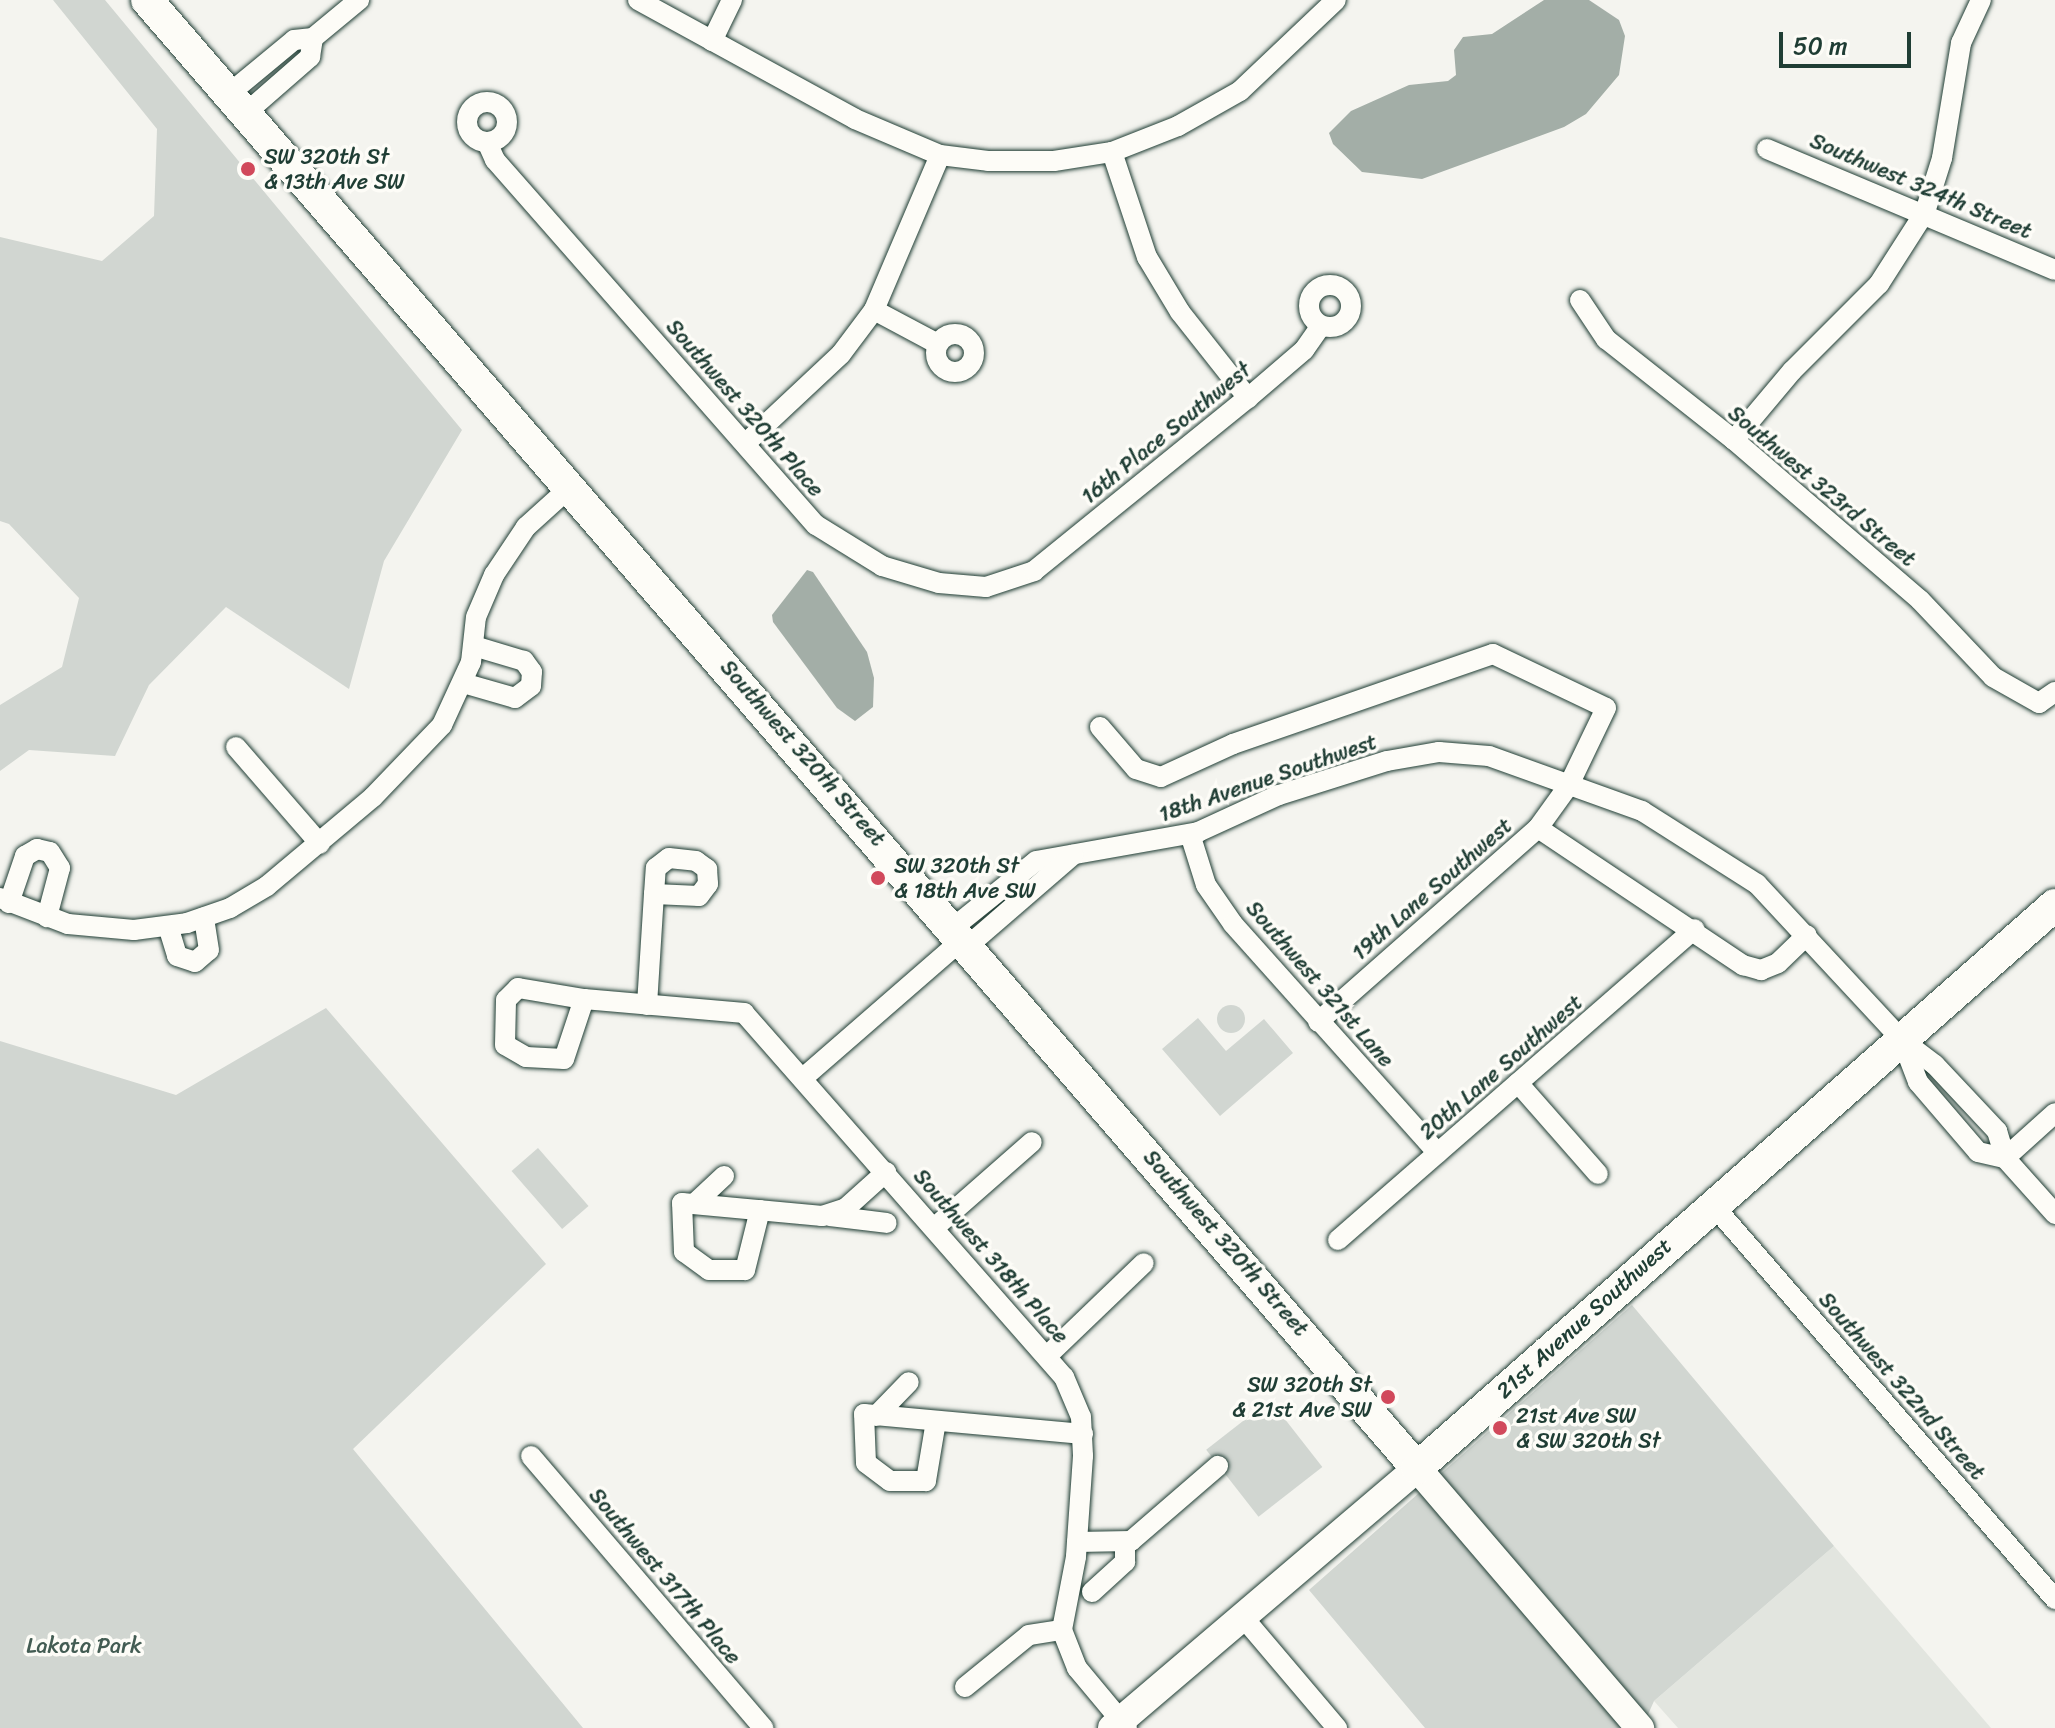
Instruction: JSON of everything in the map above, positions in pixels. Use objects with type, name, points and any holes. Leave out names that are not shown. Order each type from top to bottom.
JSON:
[{"type":"main road","name":"Southwest 320th Street","points":[[147,0],[962,937],[1640,1728]]},
{"type":"main road","name":"21st Avenue Southwest","points":[[1120,1726],[2055,905]]},
{"type":"street","points":[[238,102],[294,40],[313,38],[359,0]]},
{"type":"street","points":[[638,0],[855,119],[940,155],[1054,161],[1112,152],[1213,109],[1263,70],[1336,0]]},
{"type":"street","points":[[712,41],[732,0]]},
{"type":"street","points":[[1734,440],[1792,371],[1879,284],[1925,212],[1942,158],[1961,43],[1981,0]]},
{"type":"street","name":"Southwest 320th Place","points":[[487,142],[495,160],[816,525],[882,566],[964,587],[996,585],[1034,571]]},
{"type":"street","name":"Southwest 324th Street","points":[[1767,149],[1925,212],[2055,270]]},
{"type":"street","points":[[1112,152],[1147,257],[1180,312],[1248,398]]},
{"type":"street","points":[[746,443],[841,354],[874,310],[940,155]]},
{"type":"street","name":"Southwest 323rd Street","points":[[1580,300],[1606,339],[1734,440],[1920,600],[1993,677],[2047,697]]},
{"type":"street","points":[[874,310],[938,344]]},
{"type":"street","name":"16th Place Southwest","points":[[1034,571],[1248,398],[1304,350],[1321,326]]},
{"type":"street","points":[[47,917],[60,868],[55,856],[44,849],[25,856],[5,900],[47,917],[100,929],[168,926],[204,917],[267,886],[320,844],[416,756],[442,725],[463,683],[474,646],[483,596],[507,550],[569,488]]},
{"type":"street","points":[[463,683],[515,698],[531,686],[532,672],[524,661],[474,646]]},
{"type":"street","name":"19th Lane Southwest","points":[[1100,727],[1136,769],[1161,777],[1233,744],[1493,654],[1606,708],[1569,785],[1538,828],[1318,1022]]},
{"type":"street","points":[[236,747],[320,844]]},
{"type":"street","name":"18th Avenue Southwest","points":[[803,1078],[962,937],[1024,868],[1073,855],[1190,834],[1279,795],[1387,761],[1439,752],[1489,756],[1642,811],[1702,846],[1757,884],[1902,1040],[1935,1065],[1997,1131],[2005,1158],[2055,1214]]},
{"type":"street","points":[[1538,828],[1695,929],[1743,965],[1761,970],[1778,963],[1807,935]]},
{"type":"street","name":"Southwest 321st Lane","points":[[1190,834],[1206,885],[1318,1022],[1438,1153]]},
{"type":"street","points":[[647,1005],[654,894]]},
{"type":"street","points":[[168,926],[177,956],[195,962],[209,950],[204,917]]},
{"type":"street","name":"20th Lane Southwest","points":[[1338,1240],[1695,929]]},
{"type":"street","name":"Southwest 318th Place","points":[[584,999],[564,1059],[526,1057],[505,1045],[506,1000],[512,990],[568,993],[584,999],[744,1013],[1047,1356],[1076,1401],[1083,1434],[1077,1542],[1062,1630]]},
{"type":"street","points":[[1518,1083],[1598,1174]]},
{"type":"street","points":[[2005,1158],[2055,1113]]},
{"type":"street","points":[[934,1228],[1032,1142]]},
{"type":"street","points":[[822,1216],[846,1208],[886,1172]]},
{"type":"street","points":[[694,1204],[724,1176]]},
{"type":"street","points":[[760,1210],[748,1268],[709,1270],[692,1261],[682,1245],[682,1203],[760,1210],[822,1216],[887,1223]]},
{"type":"street","name":"Southwest 322nd Street","points":[[1713,1205],[2055,1599]]},
{"type":"street","points":[[1047,1356],[1144,1263]]},
{"type":"street","points":[[876,1416],[909,1382]]},
{"type":"street","points":[[936,1421],[929,1479],[890,1481],[873,1472],[864,1456],[864,1414],[1083,1434]]},
{"type":"street","name":"Southwest 317th Place","points":[[531,1456],[763,1728]]},
{"type":"street","points":[[1077,1542],[1125,1543],[1218,1466]]},
{"type":"street","points":[[1092,1592],[1125,1562],[1125,1543]]},
{"type":"street","points":[[1242,1616],[1337,1728]]},
{"type":"street","points":[[965,1687],[1029,1635],[1062,1630],[1077,1668],[1120,1726]]},
{"type":"shaded area","points":[[1544,0],[1589,0],[1619,20],[1625,36],[1619,75],[1586,114],[1564,127],[1422,179],[1362,172],[1333,144],[1329,133],[1351,111],[1409,85],[1448,81],[1456,75],[1454,50],[1463,37],[1492,34]]},
{"type":"shaded area","points":[[807,570],[813,572],[867,652],[874,678],[873,707],[855,721],[837,708],[773,622],[772,615]]},
{"type":"shaded area","points":[[1834,1546],[1991,1728],[1678,1728],[1654,1701]]},
{"type":"green space","points":[[53,0],[105,0],[462,430],[384,561],[349,689],[226,607],[149,685],[115,756],[29,750],[0,771],[0,705],[62,667],[79,598],[9,524],[0,521],[0,237],[102,261],[154,216],[157,129]]},
{"type":"green space","points":[[1231,1005],[1241,1009],[1245,1019],[1241,1029],[1231,1033],[1221,1029],[1217,1019],[1221,1009]]},
{"type":"green space","name":"Lakota Park","points":[[326,1008],[546,1264],[353,1449],[583,1728],[0,1728],[0,1041],[176,1095]]},
{"type":"green space","points":[[1198,1018],[1226,1051],[1264,1019],[1293,1053],[1220,1116],[1162,1049]]},
{"type":"green space","points":[[538,1148],[589,1206],[562,1229],[512,1171]]},
{"type":"green space","points":[[1632,1305],[1834,1546],[1654,1701],[1642,1728],[1425,1728],[1309,1590]]},
{"type":"green space","points":[[1270,1400],[1322,1467],[1259,1517],[1206,1450]]},
{"type":"place","name":"SW 320th St & 13th Ave SW","points":[[248,169]]},
{"type":"place","name":"SW 320th St & 18th Ave SW","points":[[878,878]]},
{"type":"place","name":"SW 320th St & 21st Ave SW","points":[[1388,1397]]},
{"type":"place","name":"21st Ave SW & SW 320th St","points":[[1500,1428]]}]
